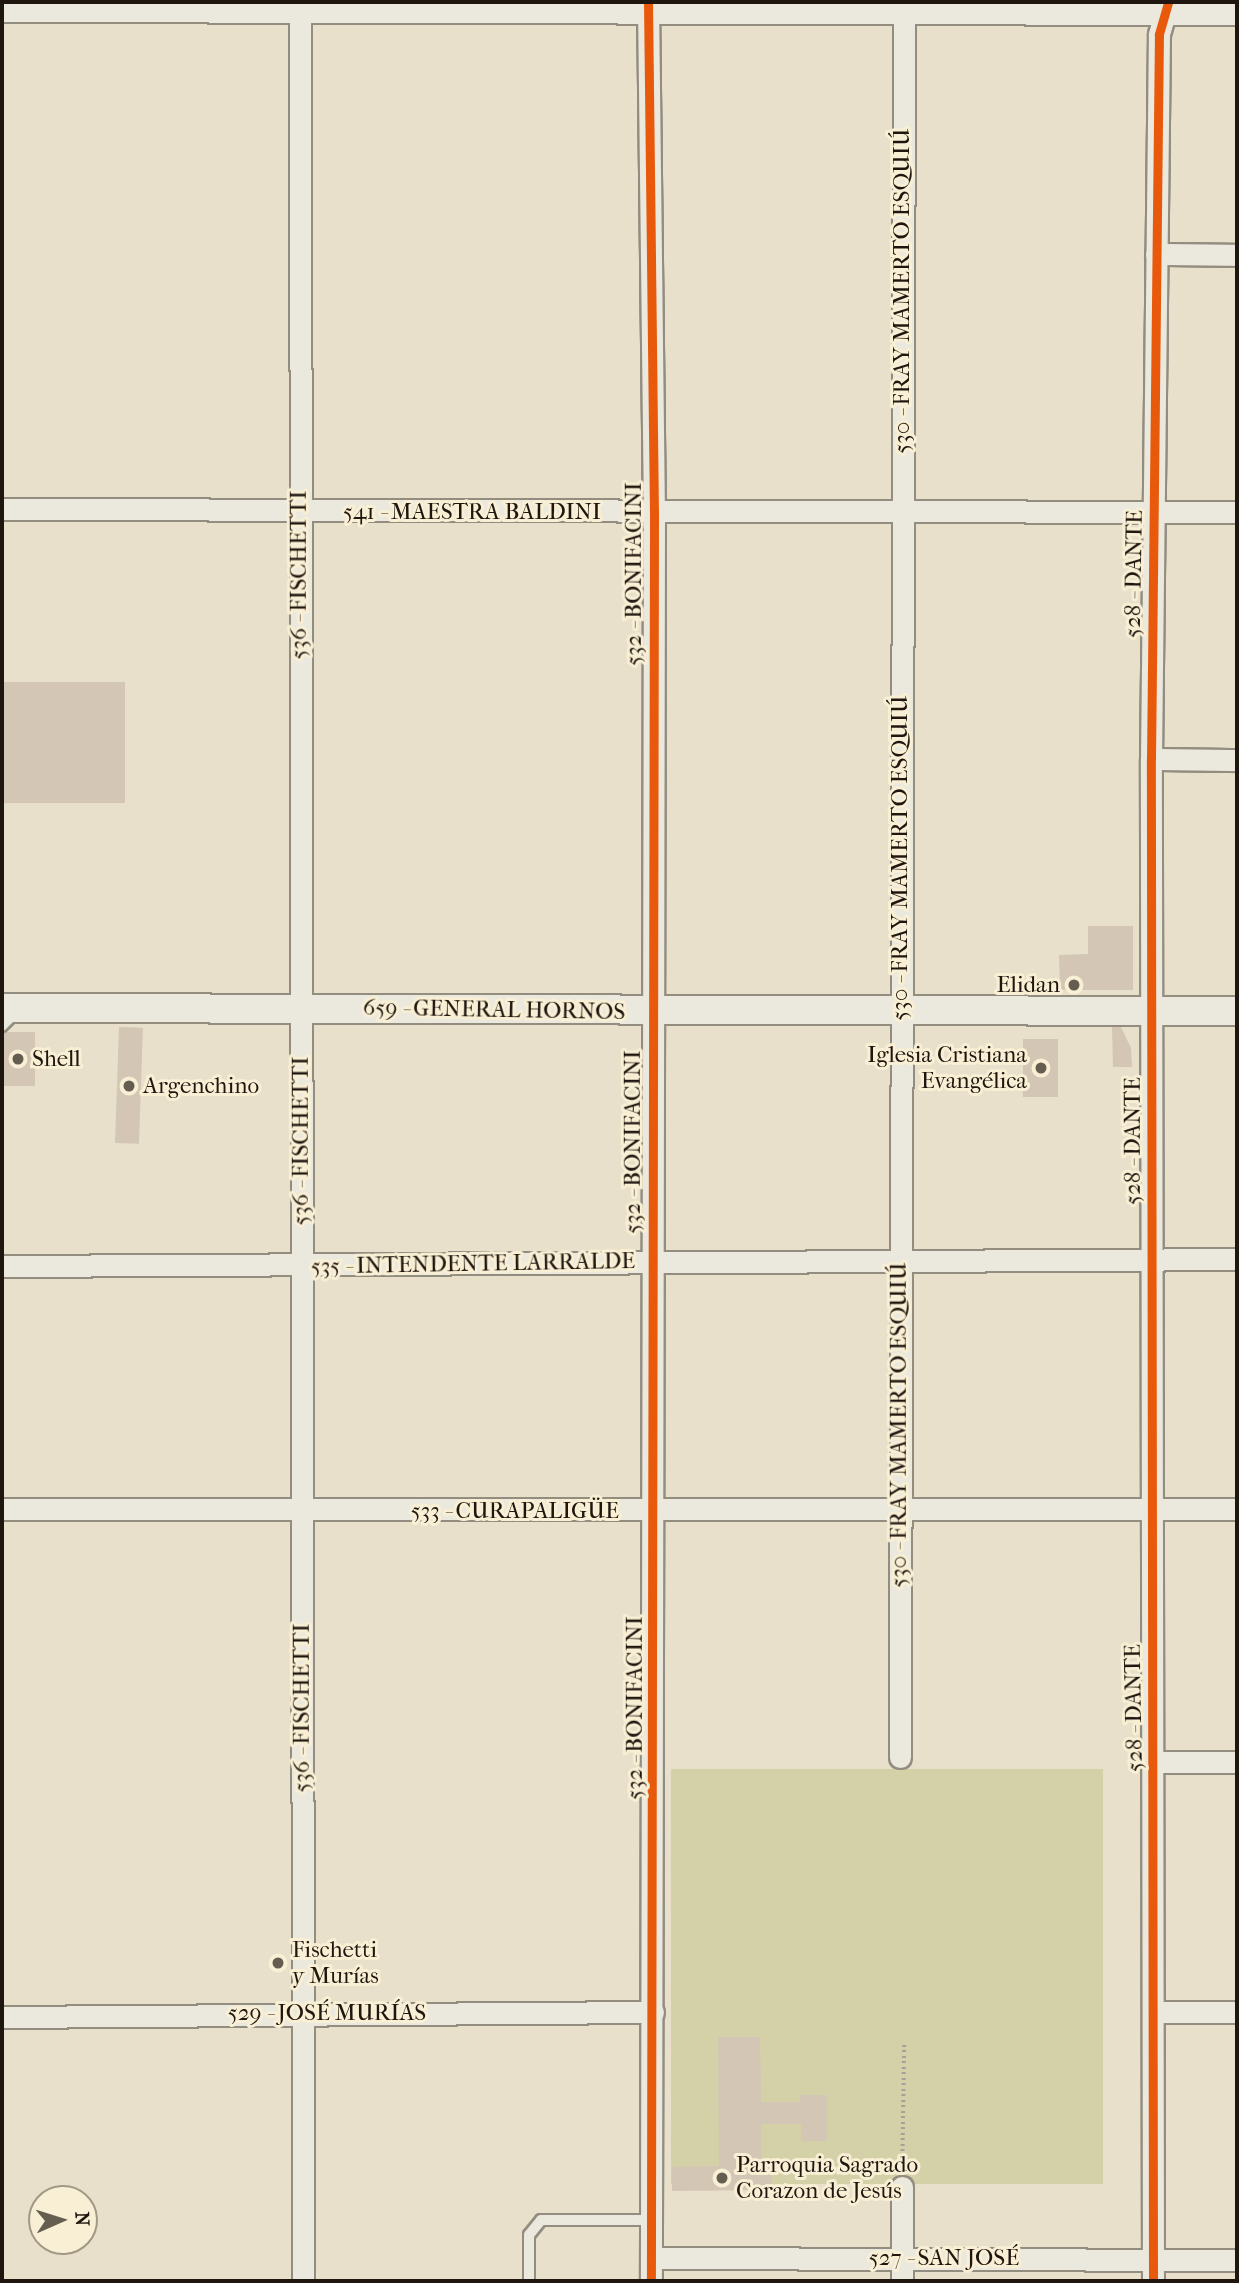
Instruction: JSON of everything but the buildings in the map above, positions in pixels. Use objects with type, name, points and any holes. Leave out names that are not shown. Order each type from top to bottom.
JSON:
[{"type":"street","points":[[2,11],[300,6],[1165,7],[1237,14]]},
{"type":"street","name":"536 - FISCHETTI","points":[[300,6],[298,511],[302,1008],[300,1510],[303,2281]]},
{"type":"street","name":"532 - BONIFACINI","points":[[648,6],[654,513],[651,1012],[654,1511],[651,2281]]},
{"type":"street","name":"528 - DANTE","points":[[1153,2281],[1155,1762],[1151,1509],[1151,759],[1156,254],[1165,7]]},
{"type":"street","name":"530 - FRAY MAMERTO ESQUIÚ","points":[[900,1757],[898,1261],[903,8]]},
{"type":"street","points":[[1156,254],[1237,255]]},
{"type":"street","name":"541 - MAESTRA BALDINI","points":[[2,509],[654,513],[1237,512]]},
{"type":"street","points":[[1151,759],[1237,760]]},
{"type":"street","name":"659 - GENERAL HORNOS","points":[[7,1014],[302,1008],[651,1012],[1237,1011]]},
{"type":"street","name":"535 - INTENDENTE LARRALDE","points":[[2,1266],[1237,1259]]},
{"type":"street","name":"533 - CURAPALIGÜE","points":[[2,1509],[1237,1509]]},
{"type":"street","points":[[1155,1762],[1237,1762]]},
{"type":"street","name":"529 - JOSÉ MURÍAS","points":[[2,2017],[303,2012],[653,2012]]},
{"type":"street","points":[[1153,2012],[1237,2012]]},
{"type":"street","points":[[902,2187],[902,2281]]},
{"type":"street","name":"527 - SAN JOSÉ","points":[[652,2258],[1237,2260]]},
{"type":"lane","points":[[529,2281],[529,2235],[541,2220],[652,2220]]},
{"type":"path","points":[[902,2187],[904,2043]]},
{"type":"shaded area","points":[[671,1769],[1103,1769],[1103,2184],[671,2184]]},
{"type":"cycle path","points":[[648,2],[654,513],[651,2281]]},
{"type":"cycle path","points":[[1153,2281],[1151,759],[1159,34],[1168,2]]},
{"type":"place","name":"Elidan","points":[[1074,985]]},
{"type":"place","name":"Shell","points":[[18,1059]]},
{"type":"place","name":"Iglesia Cristiana Evangélica","points":[[1041,1068]]},
{"type":"place","name":"Argenchino","points":[[129,1086]]},
{"type":"place","name":"Fischetti y Murías","points":[[278,1963]]},
{"type":"place","name":"Parroquia Sagrado Corazon de Jesús","points":[[722,2178]]}]
